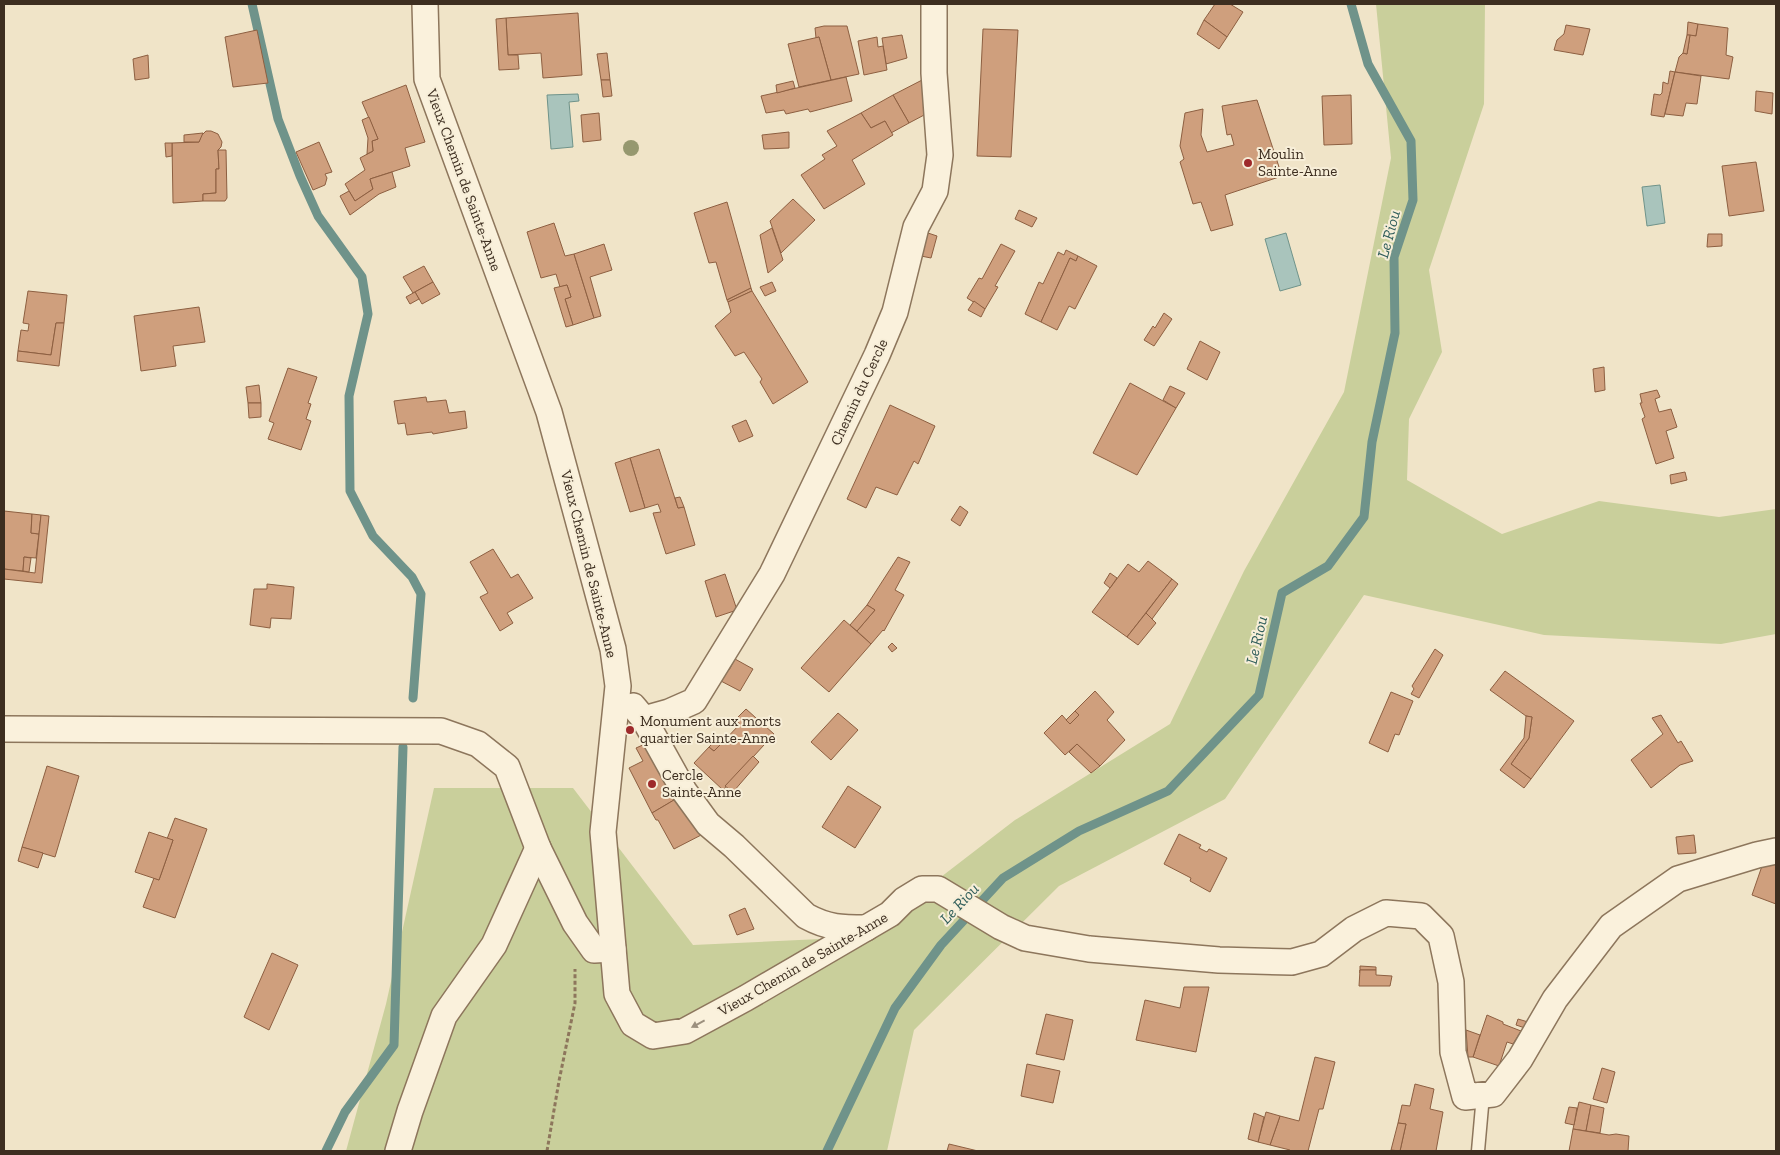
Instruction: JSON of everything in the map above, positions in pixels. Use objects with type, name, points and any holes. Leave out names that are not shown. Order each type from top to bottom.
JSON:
[{"type":"street","name":"Vieux Chemin de Sainte-Anne","points":[[425,4],[427,79],[549,412],[613,649],[618,686],[603,832],[617,994],[633,1024],[653,1036],[685,1031],[746,998],[890,914],[904,900],[922,889],[938,889],[1001,927],[1025,938],[1089,949],[1219,960],[1292,962],[1321,954],[1354,929],[1386,913],[1421,916],[1441,936],[1451,982],[1453,1052],[1465,1097],[1483,1095]]},
{"type":"street","name":"Chemin du Cercle","points":[[644,718],[669,712],[694,701],[720,659],[772,574],[877,355],[895,312],[916,227],[935,191],[940,155],[934,73],[934,4]]},
{"type":"street","points":[[618,686],[644,718],[684,792],[708,824],[734,846],[806,916],[820,924],[835,928],[866,928]]},
{"type":"street","points":[[4,729],[441,731],[478,744],[507,767],[538,848],[575,923],[594,950],[613,949]]},
{"type":"street","points":[[398,1151],[410,1110],[444,1016],[494,945],[538,848]]},
{"type":"street","points":[[1483,1095],[1493,1094],[1520,1059],[1555,999],[1611,926],[1678,879],[1757,854],[1776,851]]},
{"type":"lane","points":[[1478,1151],[1483,1095]]},
{"type":"path","points":[[547,1151],[558,1081],[575,1003],[575,923]]},
{"type":"green space","points":[[1376,4],[1485,4],[1484,104],[1429,270],[1442,352],[1409,419],[1407,480],[1502,534],[1599,501],[1719,517],[1776,509],[1776,634],[1721,644],[1544,635],[1364,595],[1225,799],[1059,886],[914,1030],[887,1151],[346,1151],[386,1004],[434,788],[573,788],[693,945],[863,937],[1015,820],[1170,724],[1244,571],[1344,392],[1391,158]]},
{"type":"water","points":[[578,94],[579,101],[569,102],[573,147],[551,149],[547,95]]},
{"type":"water","points":[[1660,185],[1665,223],[1647,226],[1642,187]]},
{"type":"water","points":[[1286,233],[1301,285],[1280,291],[1265,239]]},
{"type":"building","points":[[1215,4],[1230,4],[1243,12],[1227,37],[1204,20]]},
{"type":"building","points":[[578,13],[582,75],[543,78],[541,53],[508,55],[506,18]]},
{"type":"building","points":[[506,18],[508,55],[518,55],[519,69],[499,70],[496,19]]},
{"type":"building","points":[[1204,20],[1227,37],[1219,49],[1197,34]]},
{"type":"building","points":[[1688,22],[1698,24],[1696,36],[1687,35]]},
{"type":"building","points":[[1698,24],[1728,28],[1726,55],[1733,57],[1729,79],[1675,72],[1679,57],[1683,53],[1687,54],[1690,35],[1696,36]]},
{"type":"building","points":[[1566,25],[1590,29],[1583,55],[1554,50],[1557,40],[1564,34]]},
{"type":"building","points":[[847,26],[859,74],[831,80],[819,37],[816,38],[815,28]]},
{"type":"building","points":[[983,29],[1018,30],[1011,157],[977,156]]},
{"type":"building","points":[[257,30],[268,83],[233,87],[225,37]]},
{"type":"building","points":[[902,35],[907,58],[886,64],[882,38]]},
{"type":"building","points":[[1687,35],[1690,35],[1687,54],[1683,53]]},
{"type":"building","points":[[819,37],[831,80],[799,87],[788,44]]},
{"type":"building","points":[[877,37],[878,47],[883,46],[887,70],[864,75],[858,41]]},
{"type":"building","points":[[607,53],[610,80],[601,80],[597,54]]},
{"type":"building","points":[[148,55],[149,78],[135,80],[133,59]]},
{"type":"building","points":[[1670,71],[1675,72],[1664,117],[1651,115],[1654,94],[1660,95],[1662,93],[1663,82],[1668,84]]},
{"type":"building","points":[[1675,72],[1701,76],[1697,104],[1686,103],[1683,116],[1665,114]]},
{"type":"building","points":[[846,77],[852,101],[810,112],[808,109],[786,114],[784,110],[766,113],[761,96]]},
{"type":"building","points":[[926,78],[926,114],[909,123],[893,95]]},
{"type":"building","points":[[601,80],[610,80],[612,96],[603,97]]},
{"type":"building","points":[[793,81],[795,88],[777,93],[776,85]]},
{"type":"building","points":[[406,85],[425,142],[405,148],[410,166],[370,179],[373,189],[355,201],[345,184],[365,170],[360,158],[373,151],[372,141],[378,139],[362,102]]},
{"type":"building","points":[[1756,91],[1773,93],[1772,114],[1755,111]]},
{"type":"building","points":[[893,95],[909,123],[891,133],[885,121],[871,128],[861,113]]},
{"type":"building","points":[[1351,95],[1352,144],[1324,145],[1322,96]]},
{"type":"building","points":[[1257,100],[1282,176],[1225,195],[1233,225],[1211,231],[1201,202],[1193,204],[1180,162],[1184,159],[1180,146],[1185,113],[1203,109],[1201,135],[1207,152],[1234,145],[1231,134],[1227,135],[1222,106]]},
{"type":"building","points":[[599,113],[601,140],[583,142],[581,115]]},
{"type":"building","points":[[861,113],[871,128],[885,121],[893,135],[852,160],[865,184],[824,209],[801,175],[825,159],[822,155],[837,146],[827,131]]},
{"type":"building","points":[[369,117],[378,139],[372,141],[373,151],[367,154],[368,138],[362,120]]},
{"type":"building","points":[[206,131],[218,134],[222,142],[218,150],[219,169],[216,169],[216,193],[203,194],[203,201],[173,203],[172,143],[199,142],[201,136]]},
{"type":"building","points":[[789,132],[789,148],[764,149],[762,135]]},
{"type":"building","points":[[203,133],[199,142],[184,142],[184,135]]},
{"type":"building","points":[[319,142],[332,172],[325,174],[327,178],[325,185],[313,190],[296,152]]},
{"type":"building","points":[[165,143],[172,143],[172,156],[166,157]]},
{"type":"building","points":[[218,150],[226,150],[227,198],[225,201],[203,201],[203,194],[216,193],[216,169],[219,169]]},
{"type":"building","points":[[1756,162],[1764,211],[1729,216],[1722,166]]},
{"type":"building","points":[[392,172],[396,187],[379,194],[350,215],[340,196],[349,191],[355,201],[373,189],[370,179]]},
{"type":"building","points":[[793,199],[815,220],[781,253],[770,221]]},
{"type":"building","points":[[727,202],[751,288],[727,300],[716,262],[709,263],[694,213]]},
{"type":"building","points":[[1019,210],[1037,218],[1032,227],[1015,219]]},
{"type":"building","points":[[554,223],[565,256],[574,254],[594,318],[573,325],[565,299],[571,297],[567,285],[560,287],[556,274],[541,278],[527,232]]},
{"type":"building","points":[[772,228],[783,260],[768,273],[760,235]]},
{"type":"building","points":[[928,233],[937,236],[931,258],[921,256]]},
{"type":"building","points":[[1708,234],[1722,234],[1722,246],[1707,247]]},
{"type":"building","points":[[604,244],[612,270],[590,277],[601,316],[594,318],[574,254]]},
{"type":"building","points":[[1001,244],[1015,251],[995,286],[998,287],[985,309],[967,298],[979,278],[982,279]]},
{"type":"building","points":[[1066,250],[1078,256],[1076,261],[1070,258],[1041,322],[1025,314],[1039,282],[1043,284],[1058,252],[1064,255]]},
{"type":"building","points":[[1078,256],[1097,266],[1075,309],[1069,306],[1057,330],[1041,322],[1070,258],[1076,261]]},
{"type":"building","points":[[424,266],[433,282],[413,293],[403,277]]},
{"type":"building","points":[[433,282],[440,294],[422,304],[415,292]]},
{"type":"building","points":[[772,282],[776,291],[765,296],[760,287]]},
{"type":"building","points":[[567,285],[571,297],[565,299],[573,325],[566,327],[554,288]]},
{"type":"building","points":[[751,288],[752,291],[728,302],[727,300]]},
{"type":"building","points":[[28,291],[67,295],[64,323],[56,323],[51,355],[18,351],[21,330],[28,331],[29,324],[23,323]]},
{"type":"building","points":[[752,291],[808,382],[773,404],[760,382],[762,379],[744,352],[735,356],[715,326],[731,312],[728,302]]},
{"type":"building","points":[[415,292],[419,299],[410,304],[406,297]]},
{"type":"building","points":[[974,301],[985,309],[981,317],[968,310]]},
{"type":"building","points":[[199,307],[205,342],[173,346],[176,366],[141,371],[134,316]]},
{"type":"building","points":[[1164,313],[1172,319],[1154,346],[1144,340],[1153,326],[1155,328]]},
{"type":"building","points":[[56,323],[64,323],[59,366],[17,361],[18,351],[51,355]]},
{"type":"building","points":[[1200,341],[1220,352],[1207,380],[1187,369]]},
{"type":"building","points":[[1604,367],[1605,390],[1595,392],[1593,369]]},
{"type":"building","points":[[288,368],[317,377],[308,403],[311,404],[306,419],[311,421],[301,450],[268,439],[274,423],[269,421]]},
{"type":"building","points":[[1130,383],[1176,408],[1137,475],[1093,453]]},
{"type":"building","points":[[259,385],[261,403],[248,403],[246,387]]},
{"type":"building","points":[[1170,386],[1185,393],[1176,408],[1163,400]]},
{"type":"building","points":[[1657,390],[1660,397],[1655,399],[1659,412],[1671,409],[1677,427],[1666,431],[1674,458],[1656,464],[1642,419],[1645,417],[1640,403],[1642,403],[1640,394]]},
{"type":"building","points":[[426,397],[427,402],[446,400],[449,413],[465,411],[467,428],[433,434],[432,432],[407,435],[405,423],[398,424],[394,401]]},
{"type":"building","points":[[248,403],[261,403],[261,417],[249,418]]},
{"type":"building","points":[[890,405],[935,426],[918,464],[914,461],[897,495],[876,487],[866,508],[847,499]]},
{"type":"building","points":[[746,420],[753,436],[739,442],[732,426]]},
{"type":"building","points":[[659,449],[678,508],[684,507],[695,545],[666,554],[653,513],[661,512],[658,504],[645,508],[630,458]]},
{"type":"building","points":[[630,458],[645,508],[630,512],[615,463]]},
{"type":"building","points":[[1685,472],[1687,480],[1671,484],[1670,475]]},
{"type":"building","points":[[680,497],[684,507],[678,508],[675,498]]},
{"type":"building","points":[[960,506],[968,512],[960,526],[951,520]]},
{"type":"building","points":[[4,511],[32,514],[31,533],[39,534],[36,558],[24,557],[23,571],[4,569]]},
{"type":"building","points":[[32,514],[41,515],[39,534],[31,533]]},
{"type":"building","points":[[41,515],[49,516],[42,583],[4,579],[4,569],[35,573]]},
{"type":"building","points":[[493,549],[511,578],[518,574],[533,598],[507,613],[513,623],[500,631],[480,597],[488,593],[470,562]]},
{"type":"building","points":[[24,557],[31,558],[29,572],[23,571]]},
{"type":"building","points":[[898,557],[910,562],[895,590],[904,595],[884,631],[871,644],[857,631],[875,610],[867,605]]},
{"type":"building","points":[[1148,561],[1172,579],[1127,637],[1092,612],[1128,564],[1139,572]]},
{"type":"building","points":[[1110,573],[1117,578],[1110,588],[1104,583]]},
{"type":"building","points":[[725,574],[737,610],[716,617],[705,581]]},
{"type":"building","points":[[1172,579],[1178,584],[1152,619],[1146,613]]},
{"type":"building","points":[[267,584],[294,587],[291,619],[271,618],[270,628],[250,625],[254,589],[267,589]]},
{"type":"building","points":[[867,605],[875,610],[857,631],[850,625]]},
{"type":"building","points":[[1146,613],[1156,623],[1138,645],[1127,637]]},
{"type":"building","points":[[844,620],[871,644],[829,692],[801,668]]},
{"type":"building","points":[[892,643],[897,648],[892,652],[888,647]]},
{"type":"building","points":[[1435,649],[1443,655],[1419,698],[1411,694],[1414,689],[1412,686]]},
{"type":"building","points":[[735,659],[753,669],[740,691],[719,680],[726,668],[729,670]]},
{"type":"building","points":[[1505,671],[1574,721],[1531,779],[1511,764],[1529,738],[1532,717],[1526,716],[1490,690]]},
{"type":"building","points":[[1095,691],[1114,712],[1107,720],[1125,740],[1100,766],[1077,744],[1065,755],[1044,733],[1062,715],[1070,724],[1079,715],[1075,711]]},
{"type":"building","points":[[1391,692],[1413,701],[1399,735],[1395,734],[1388,752],[1369,743]]},
{"type":"building","points":[[746,709],[774,734],[723,790],[694,763],[709,747],[714,751],[720,745],[740,724],[735,720]]},
{"type":"building","points":[[1075,711],[1079,715],[1070,724],[1066,720]]},
{"type":"building","points":[[838,713],[858,730],[831,760],[811,742]]},
{"type":"building","points":[[1661,715],[1678,743],[1681,741],[1693,761],[1680,765],[1651,788],[1631,760],[1663,734],[1652,718]]},
{"type":"building","points":[[1526,716],[1532,717],[1529,738],[1511,764],[1531,779],[1524,788],[1500,770],[1524,738]]},
{"type":"building","points":[[715,741],[720,745],[714,751],[709,747]]},
{"type":"building","name":"Cercle Sainte-Anne","points":[[645,744],[674,800],[652,813],[629,768],[643,761],[636,748]]},
{"type":"building","points":[[1077,744],[1100,766],[1091,773],[1069,752]]},
{"type":"building","points":[[753,756],[759,762],[733,792],[725,786]]},
{"type":"building","points":[[47,766],[79,776],[55,857],[22,847]]},
{"type":"building","points":[[848,786],[881,807],[855,848],[822,827]]},
{"type":"building","points":[[674,800],[697,825],[707,832],[674,849],[652,813]]},
{"type":"building","points":[[175,818],[207,829],[175,918],[143,907],[154,878],[159,880],[173,840],[167,839]]},
{"type":"building","points":[[149,832],[173,840],[159,880],[135,872]]},
{"type":"building","points":[[1179,834],[1201,845],[1199,848],[1207,852],[1209,849],[1227,858],[1210,892],[1190,881],[1191,878],[1164,864]]},
{"type":"building","points":[[1694,835],[1696,853],[1678,854],[1676,837]]},
{"type":"building","points":[[22,847],[43,853],[38,868],[18,861]]},
{"type":"building","points":[[1776,863],[1776,904],[1752,895],[1762,866]]},
{"type":"building","points":[[745,908],[754,929],[737,935],[729,915]]},
{"type":"building","points":[[272,953],[298,965],[269,1030],[244,1017]]},
{"type":"building","points":[[1360,966],[1376,967],[1376,970],[1360,970]]},
{"type":"building","points":[[1360,970],[1376,970],[1376,975],[1392,976],[1390,986],[1359,986]]},
{"type":"building","points":[[1184,987],[1209,987],[1196,1052],[1136,1040],[1145,1000],[1180,1008]]},
{"type":"building","points":[[1046,1014],[1073,1020],[1064,1060],[1036,1054]]},
{"type":"building","points":[[1487,1015],[1521,1031],[1513,1044],[1507,1042],[1499,1066],[1473,1057]]},
{"type":"building","points":[[1518,1019],[1528,1022],[1525,1028],[1516,1025]]},
{"type":"building","points":[[1466,1030],[1480,1035],[1473,1057],[1468,1057]]},
{"type":"building","points":[[1315,1057],[1335,1062],[1323,1109],[1319,1109],[1308,1151],[1290,1151],[1270,1145],[1280,1116],[1299,1121]]},
{"type":"building","points":[[1027,1064],[1060,1071],[1053,1103],[1021,1096]]},
{"type":"building","points":[[1602,1068],[1615,1072],[1607,1103],[1593,1099]]},
{"type":"building","points":[[1415,1084],[1434,1089],[1430,1109],[1443,1112],[1436,1151],[1400,1151],[1406,1124],[1398,1123],[1402,1105],[1410,1106]]},
{"type":"building","points":[[1579,1102],[1591,1105],[1586,1131],[1573,1129]]},
{"type":"building","points":[[1591,1105],[1604,1108],[1600,1133],[1586,1131]]},
{"type":"building","points":[[1569,1107],[1577,1108],[1574,1125],[1565,1123]]},
{"type":"building","points":[[1266,1112],[1280,1116],[1270,1145],[1258,1142]]},
{"type":"building","points":[[1254,1113],[1264,1117],[1258,1142],[1248,1139]]},
{"type":"building","points":[[1398,1123],[1406,1124],[1400,1151],[1391,1150]]},
{"type":"building","points":[[1573,1129],[1629,1136],[1628,1151],[1569,1151]]},
{"type":"building","points":[[949,1144],[978,1151],[947,1151]]},
{"type":"waterway","points":[[252,4],[278,119],[300,176],[318,216],[362,277],[368,314],[349,396],[350,491],[373,536],[412,577],[421,594],[413,698]]},
{"type":"waterway","name":"Le Riou","points":[[827,1151],[895,1008],[941,945],[1003,878],[1079,831],[1168,791],[1259,695],[1282,593],[1328,566],[1364,517],[1372,442],[1395,333],[1394,257],[1413,200],[1411,141],[1368,64],[1351,4]]},
{"type":"waterway","points":[[326,1151],[345,1112],[394,1045],[403,747]]},
{"type":"place","name":"Moulin Sainte-Anne","points":[[1248,163]]},
{"type":"place","name":"Monument aux morts quartier Sainte-Anne","points":[[630,730]]},
{"type":"place","name":"Cercle Sainte-Anne","points":[[652,784]]}]
